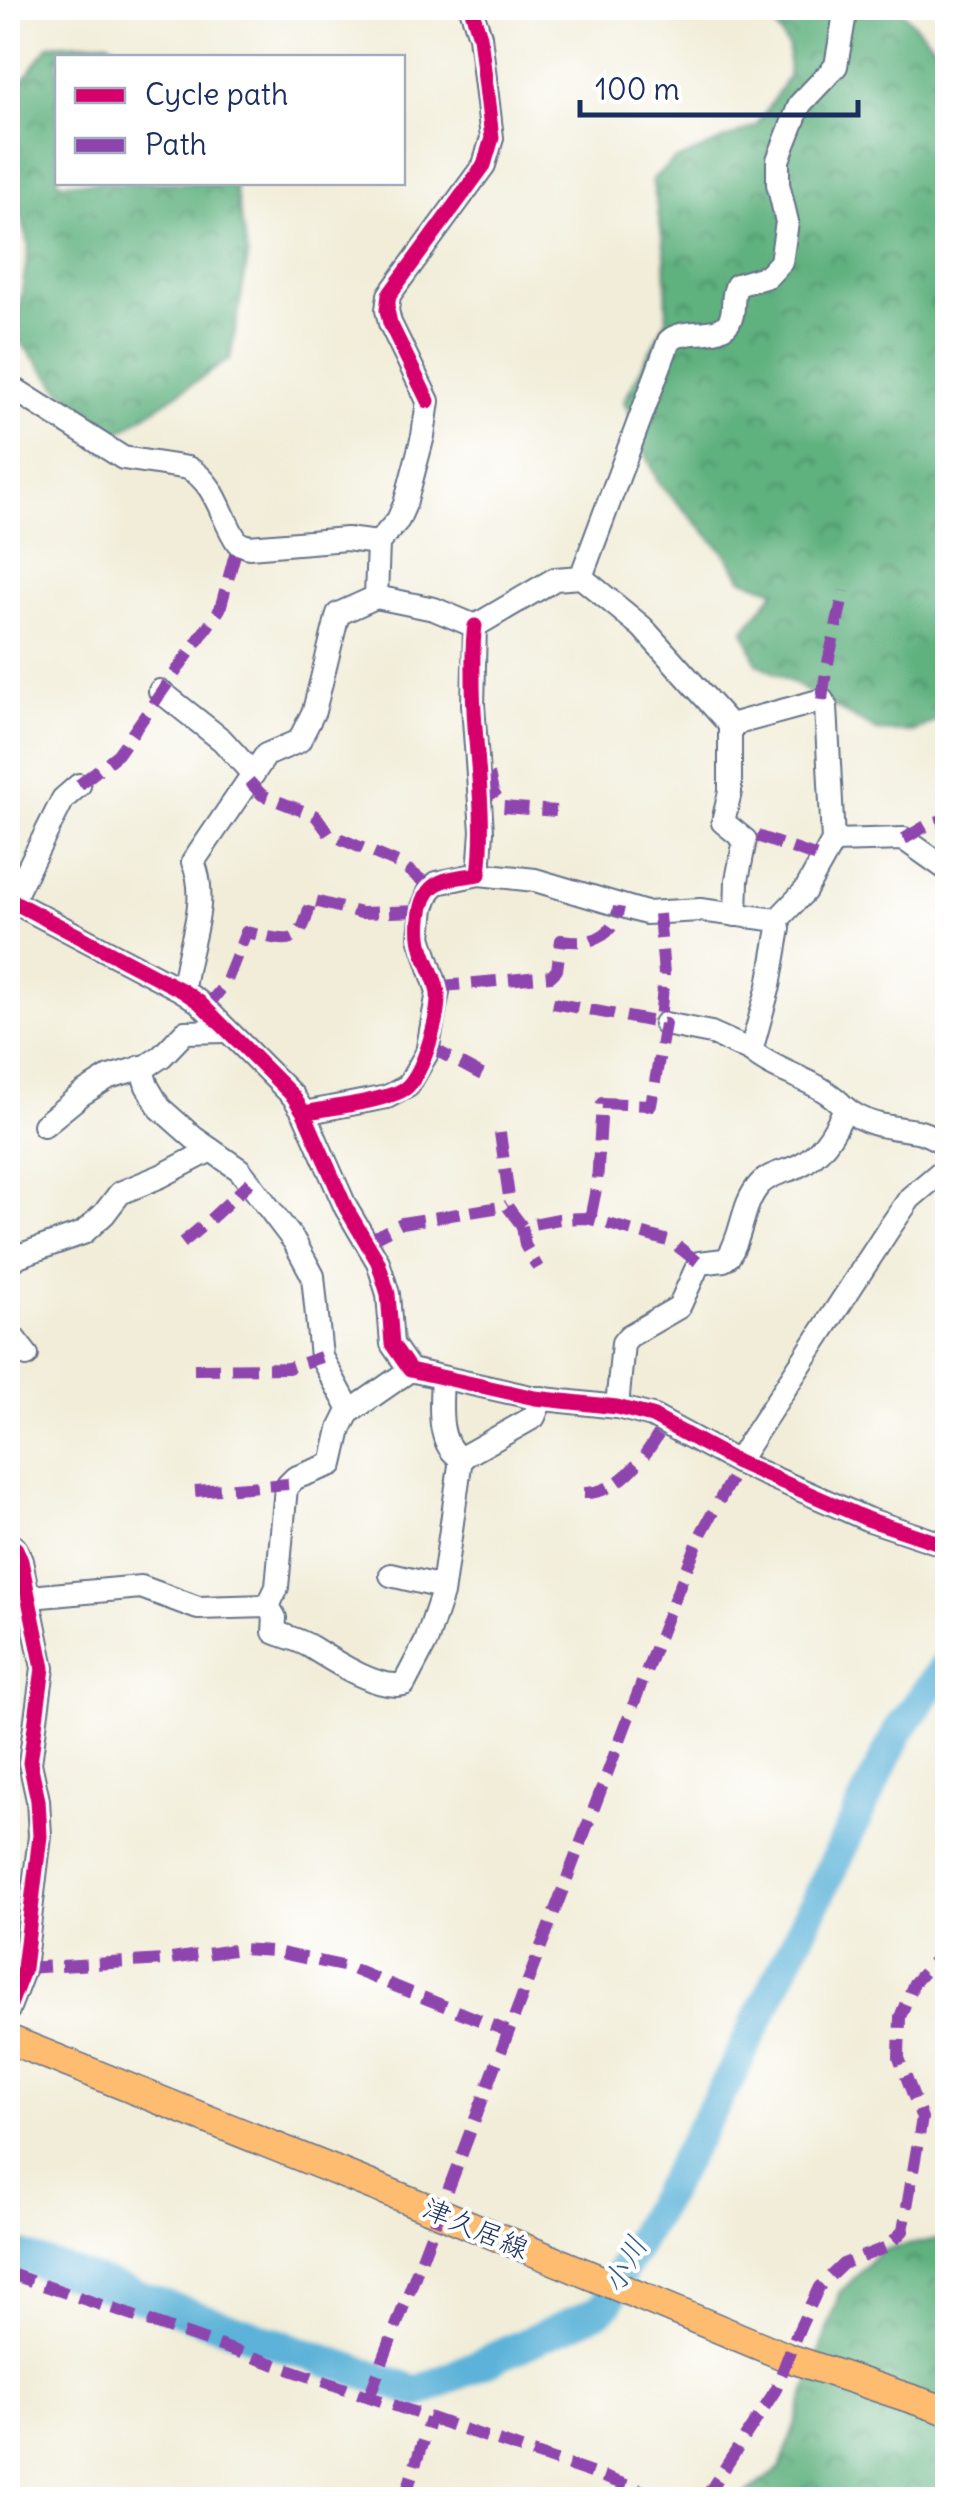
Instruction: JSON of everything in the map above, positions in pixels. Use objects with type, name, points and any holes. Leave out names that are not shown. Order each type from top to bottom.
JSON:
[{"type":"main road","name":"津久居線","points":[[8,2039],[638,2297],[840,2376],[948,2411]]},
{"type":"street","points":[[376,597],[378,542],[398,520],[405,504],[428,401],[390,323],[389,294],[484,166],[490,152],[492,138],[483,62],[471,8]]},
{"type":"street","points":[[581,577],[669,342],[682,332],[718,330],[726,325],[731,318],[737,284],[768,276],[781,262],[788,222],[778,184],[778,160],[800,104],[836,66],[846,8]]},
{"type":"street","points":[[8,385],[123,458],[197,472],[220,506],[238,544],[346,539],[378,542]]},
{"type":"street","points":[[476,626],[555,578],[581,577],[642,628],[730,725],[730,792],[724,822],[745,840],[737,880],[736,914]]},
{"type":"street","points":[[183,991],[200,894],[193,862],[266,755],[299,741],[317,699],[338,614],[376,597],[434,608],[476,626]]},
{"type":"street","points":[[476,626],[473,705],[482,831],[478,874]]},
{"type":"street","points":[[160,690],[222,740],[253,774]]},
{"type":"street","points":[[730,725],[822,700],[827,723],[832,841],[805,892],[776,920]]},
{"type":"street","points":[[79,785],[63,799],[10,900],[183,991],[293,1096],[346,1208],[378,1262],[388,1294],[392,1344],[410,1370],[652,1416],[738,1462],[867,1519],[948,1546]]},
{"type":"street","points":[[832,841],[904,839],[948,870]]},
{"type":"street","points":[[304,1114],[387,1097],[408,1086],[427,1053],[438,992],[422,947],[423,907],[437,884],[478,874],[552,884],[646,913],[700,910],[776,920]]},
{"type":"street","points":[[750,1051],[769,986],[779,928],[776,920]]},
{"type":"street","points":[[664,1024],[711,1033],[750,1051],[818,1085],[854,1116],[890,1130],[921,1132],[948,1145]]},
{"type":"street","points":[[44,1125],[109,1078],[141,1068],[162,1056],[185,1032],[226,1031]]},
{"type":"street","points":[[141,1068],[146,1086],[160,1108],[240,1170],[268,1202],[313,1276],[321,1357],[350,1410]]},
{"type":"street","points":[[617,1407],[624,1344],[630,1336],[680,1307],[698,1263],[730,1256],[748,1205],[761,1182],[818,1152],[846,1108]]},
{"type":"street","points":[[8,1265],[18,1256],[83,1234],[128,1188],[162,1176],[210,1150]]},
{"type":"street","points":[[738,1462],[910,1198],[948,1166]]},
{"type":"street","points":[[8,1331],[28,1354]]},
{"type":"street","points":[[268,1606],[277,1587],[286,1486],[295,1478],[332,1464],[340,1429],[350,1410],[410,1370]]},
{"type":"street","points":[[442,1378],[445,1442],[461,1458]]},
{"type":"street","points":[[461,1458],[534,1416],[542,1398]]},
{"type":"street","points":[[268,1606],[275,1618],[274,1632],[358,1673],[398,1686],[404,1684],[426,1642],[442,1594],[461,1458]]},
{"type":"street","points":[[8,1542],[21,1561],[44,1668],[30,1762],[40,1836],[24,1968],[8,2010]]},
{"type":"street","points":[[390,1575],[442,1586]]},
{"type":"street","points":[[30,1597],[141,1587],[198,1608],[268,1606]]},
{"type":"green space","points":[[766,8],[899,8],[947,59],[948,709],[945,715],[914,732],[877,731],[757,663],[744,630],[776,590],[742,579],[726,554],[658,482],[624,401],[667,319],[665,252],[652,179],[674,161],[756,126],[788,77],[789,49]]},
{"type":"green space","points":[[108,42],[130,55],[55,55],[55,185],[234,185],[248,257],[230,359],[118,433],[61,390],[8,327],[18,317],[29,246],[13,185],[22,82],[49,45]]},
{"type":"green space","points":[[947,2237],[947,2499],[736,2500],[780,2469],[839,2294],[880,2251]]},
{"type":"waterway","name":"小川","points":[[8,2252],[418,2392],[600,2310],[608,2302],[729,2079],[899,1730],[948,1662]]},
{"type":"marked path","points":[[79,785],[118,754],[220,609],[238,543]]},
{"type":"marked path","points":[[822,700],[844,591]]},
{"type":"marked path","points":[[489,774],[493,792],[503,807],[556,811]]},
{"type":"marked path","points":[[249,781],[262,795],[316,816],[329,834],[402,865],[432,888]]},
{"type":"marked path","points":[[904,839],[931,823],[948,819]]},
{"type":"marked path","points":[[757,836],[823,859]]},
{"type":"marked path","points":[[205,1009],[226,983],[246,932],[291,938],[303,928],[311,900],[361,913],[422,911]]},
{"type":"marked path","points":[[438,992],[443,986],[551,976],[557,970],[561,940],[599,937],[612,927],[619,907]]},
{"type":"marked path","points":[[659,914],[664,974],[660,1021]]},
{"type":"marked path","points":[[553,1003],[665,1024],[651,1105],[602,1103],[597,1184],[590,1219]]},
{"type":"marked path","points":[[428,1046],[482,1075]]},
{"type":"marked path","points":[[500,1133],[510,1204],[507,1206]]},
{"type":"marked path","points":[[182,1243],[250,1182]]},
{"type":"marked path","points":[[366,1242],[402,1223],[507,1206],[522,1226],[587,1218],[672,1242],[699,1263]]},
{"type":"marked path","points":[[522,1226],[525,1245],[538,1268]]},
{"type":"marked path","points":[[194,1369],[288,1368],[321,1357]]},
{"type":"marked path","points":[[584,1493],[610,1487],[622,1479],[642,1458],[665,1423]]},
{"type":"marked path","points":[[369,2397],[670,1609],[702,1532],[740,1463]]},
{"type":"marked path","points":[[195,1491],[288,1484]]},
{"type":"marked path","points":[[704,2500],[775,2391],[819,2287],[843,2264],[887,2247],[903,2231],[922,2118],[899,2058],[900,2017],[914,1983],[948,1946]]},
{"type":"marked path","points":[[24,1968],[164,1960],[240,1949],[272,1951],[347,1967],[507,2031]]},
{"type":"marked path","points":[[8,2273],[670,2500]]},
{"type":"marked path","points":[[404,2500],[430,2419]]},
{"type":"cycle path","points":[[428,401],[387,310],[389,295],[484,165],[492,138],[480,36],[471,8]]},
{"type":"cycle path","points":[[304,1113],[399,1092],[413,1079],[425,1057],[438,994],[421,944],[422,907],[439,883],[479,874],[475,626]]},
{"type":"cycle path","points":[[8,899],[199,1002],[293,1096],[346,1208],[378,1262],[388,1294],[392,1344],[410,1370],[535,1398],[617,1407],[652,1416],[737,1462],[867,1519],[948,1546]]},
{"type":"cycle path","points":[[8,1542],[21,1561],[43,1668],[30,1763],[40,1836],[24,1968],[8,2010]]}]
